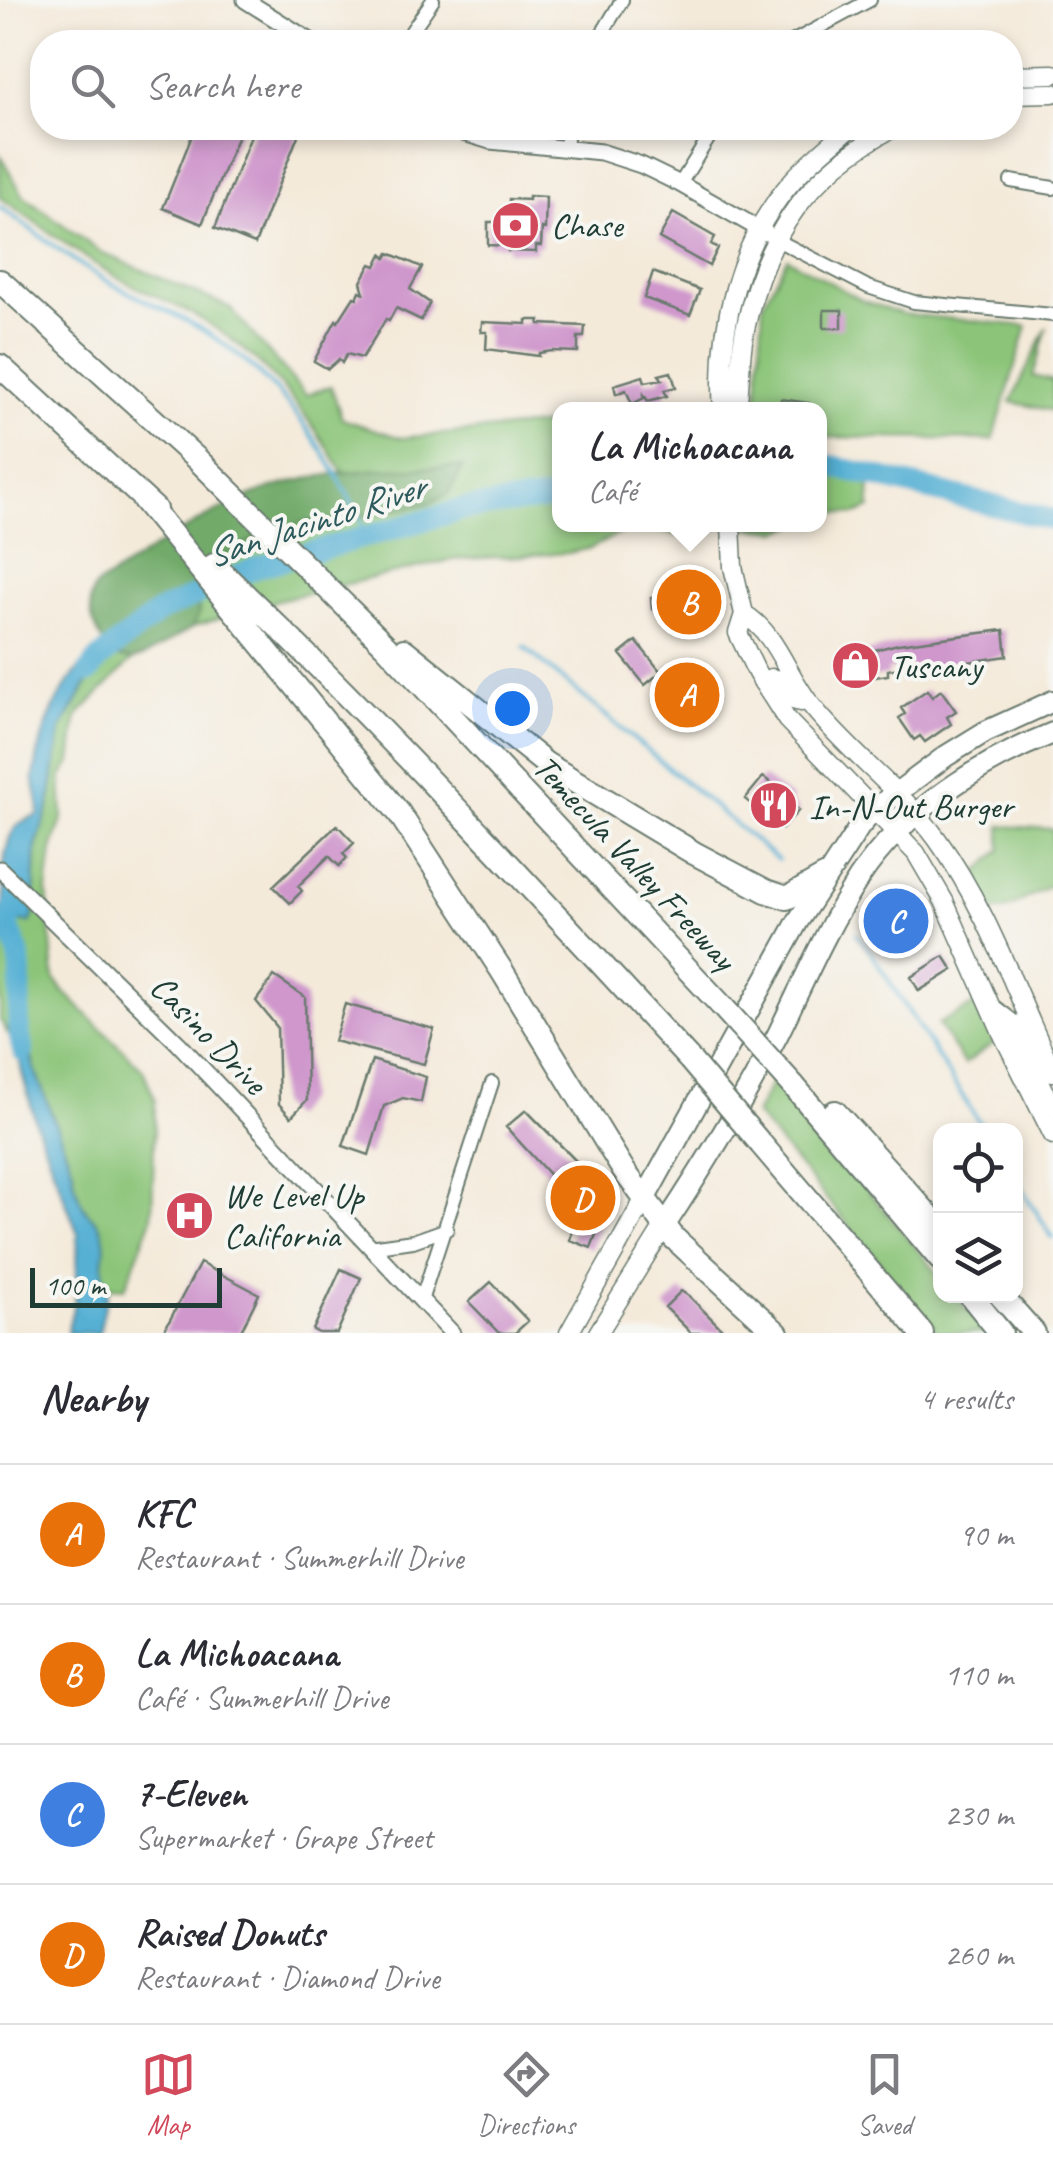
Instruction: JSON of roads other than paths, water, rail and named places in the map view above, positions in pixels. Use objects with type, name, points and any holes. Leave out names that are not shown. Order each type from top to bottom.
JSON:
[{"type":"highway","name":"Temecula Valley Freeway","points":[[0,281],[199,462],[386,645],[750,1038],[798,1082],[933,1250]]},
{"type":"highway","points":[[0,366],[318,663],[496,849],[690,1060],[922,1333]]},
{"type":"highway","points":[[144,498],[400,813],[624,1171],[674,1238],[777,1333]]},
{"type":"highway","points":[[386,645],[408,651],[546,764],[766,892],[787,898],[824,876]]},
{"type":"highway","points":[[798,1082],[933,1221]]},
{"type":"highway","points":[[977,1303],[1002,1333]]},
{"type":"highway","points":[[1006,1303],[1034,1333]]},
{"type":"main road","points":[[1023,75],[1053,74]]},
{"type":"main road","points":[[1023,94],[1053,93]]},
{"type":"main road","points":[[738,402],[745,327],[766,234],[794,180],[837,140]]},
{"type":"main road","points":[[723,402],[723,331],[746,257],[857,146],[869,140]]},
{"type":"main road","points":[[731,532],[733,566],[744,614],[738,633],[763,683],[788,720],[916,853],[944,901],[1053,1135]]},
{"type":"main road","points":[[744,614],[762,625],[809,703],[915,815],[958,868],[1053,1072]]},
{"type":"main road","points":[[763,683],[771,678],[779,680],[796,701],[809,703]]},
{"type":"main road","points":[[568,1333],[824,876],[875,809],[985,732],[1053,701]]},
{"type":"main road","points":[[598,1333],[755,1076],[828,929],[860,877],[915,815],[1002,757],[1053,732]]},
{"type":"main road","points":[[992,1008],[1014,1025],[1053,1108]]},
{"type":"street","points":[[244,0],[293,30]]},
{"type":"street","points":[[412,30],[433,0]]},
{"type":"street","points":[[603,30],[622,0]]},
{"type":"street","points":[[814,30],[870,0]]},
{"type":"street","points":[[487,140],[601,152],[641,165],[868,287],[914,302],[1053,315]]},
{"type":"street","points":[[566,148],[567,140]]},
{"type":"street","points":[[680,184],[708,140]]},
{"type":"street","points":[[1011,181],[1053,188]]},
{"type":"street","name":"Casino Drive","points":[[0,869],[178,1043],[452,1333]]},
{"type":"street","points":[[421,1301],[492,1083]]},
{"type":"street","points":[[369,1247],[413,1241],[447,1229]]},
{"type":"water","points":[[107,648],[111,656],[90,679],[61,729],[49,807],[36,846],[33,916],[30,923],[20,921],[4,905],[8,842],[19,824],[38,815],[34,776],[42,739],[56,703],[78,671]]},
{"type":"water","points":[[24,1020],[34,1068],[73,1170],[78,1195],[103,1234],[103,1272],[109,1287],[99,1333],[67,1333],[76,1295],[78,1234],[36,1124],[22,1073],[13,1024]]},
{"type":"waterway","points":[[0,207],[87,269],[196,326],[252,367],[318,445],[367,536]]},
{"type":"waterway","name":"San Jacinto River","points":[[827,466],[1053,520]]},
{"type":"waterway","name":"San Jacinto River","points":[[89,672],[99,659],[159,612],[258,567],[464,509],[552,499]]},
{"type":"waterway","points":[[524,647],[778,860]]},
{"type":"waterway","name":"San Jacinto River","points":[[18,889],[8,928],[20,961],[19,1034],[23,1051]]},
{"type":"waterway","points":[[856,934],[980,1123]]},
{"type":"waterway","points":[[1023,1191],[1053,1238]]},
{"type":"place","name":"Chase","points":[[516,225]]},
{"type":"place","name":"La Michoacana","points":[[689,602]]},
{"type":"place","name":"Tuscany","points":[[855,666]]},
{"type":"place","name":"KFC","points":[[687,695]]},
{"type":"place","name":"In-N-Out Burger","points":[[774,806]]},
{"type":"place","name":"7-Eleven","points":[[896,921]]},
{"type":"place","name":"Raised Donuts","points":[[583,1198]]},
{"type":"place","name":"We Level Up California","points":[[189,1215]]}]
